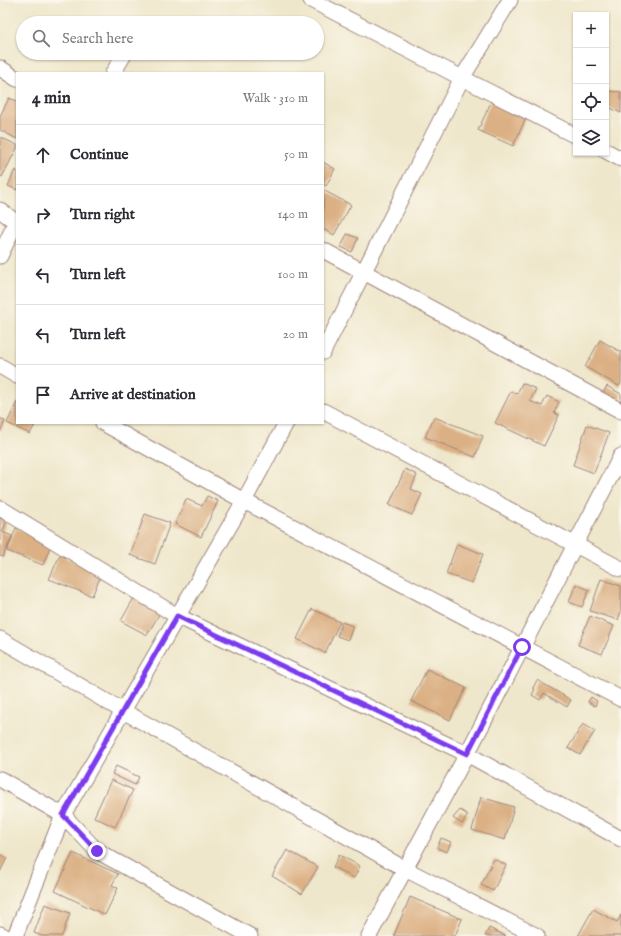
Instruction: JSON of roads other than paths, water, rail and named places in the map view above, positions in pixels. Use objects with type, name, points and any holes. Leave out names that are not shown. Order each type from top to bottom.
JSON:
[{"type":"street","points":[[312,0],[573,134]]},
{"type":"street","points":[[324,350],[462,78],[510,0]]},
{"type":"street","points":[[114,72],[121,60]]},
{"type":"street","points":[[0,68],[16,78]]},
{"type":"street","points":[[609,153],[621,159]]},
{"type":"street","points":[[0,210],[16,221]]},
{"type":"street","points":[[0,256],[16,224]]},
{"type":"street","points":[[324,251],[621,411]]},
{"type":"street","points":[[0,366],[16,375]]},
{"type":"street","points":[[324,412],[621,569]]},
{"type":"street","points":[[105,424],[244,500],[621,700]]},
{"type":"street","points":[[15,936],[63,815],[244,500],[285,424]]},
{"type":"street","points":[[368,936],[467,754],[621,456]]},
{"type":"street","points":[[0,508],[177,616],[467,754],[621,839]]},
{"type":"street","points":[[0,639],[123,711],[405,869],[537,936]]},
{"type":"street","points":[[0,779],[63,815],[97,851],[250,936]]},
{"type":"street","points":[[0,934],[4,936]]}]
